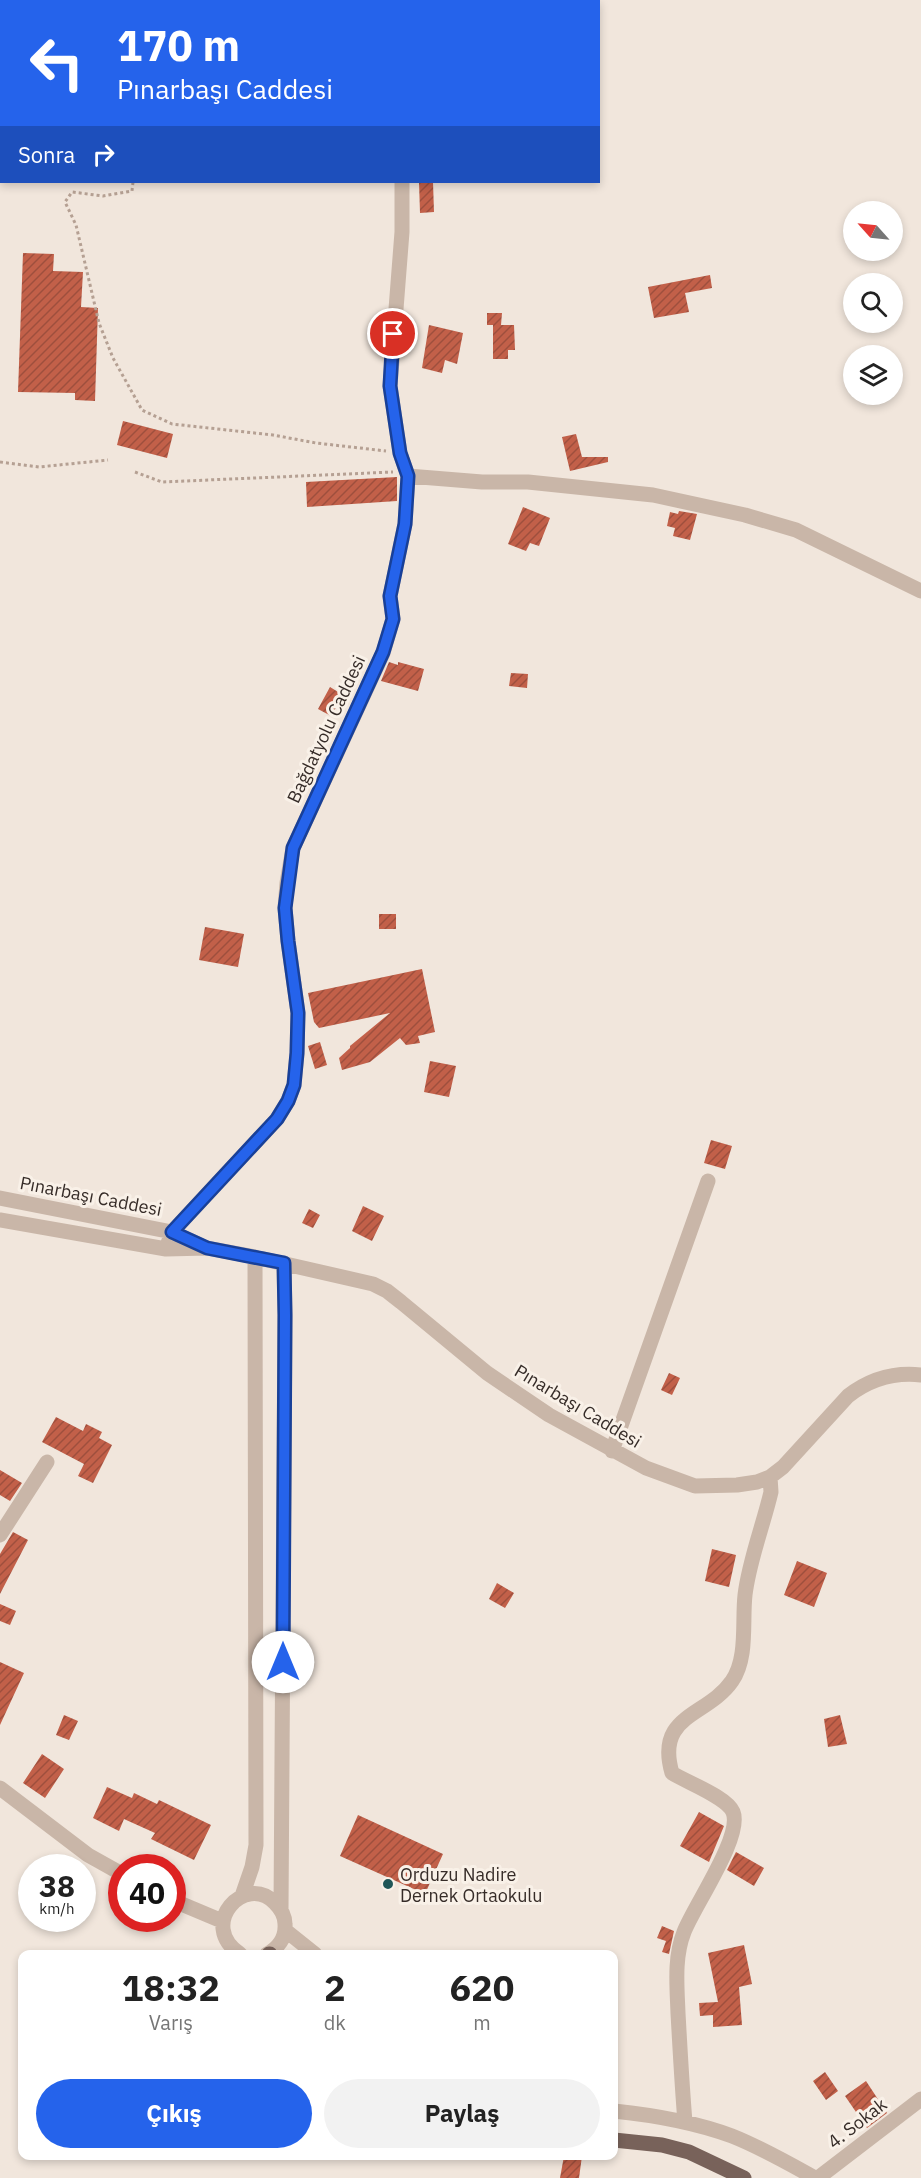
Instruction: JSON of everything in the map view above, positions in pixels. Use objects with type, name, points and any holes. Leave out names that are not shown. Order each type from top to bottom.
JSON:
[{"type":"main road","points":[[618,2140],[662,2145],[689,2152],[744,2178]]},
{"type":"street","name":"Bağdatyolu Caddesi","points":[[166,1249],[172,1232],[277,1119],[294,1085],[298,1013],[285,908],[293,848],[383,652],[393,619],[390,596],[405,524],[407,474],[400,453],[390,386],[402,232],[402,183]]},
{"type":"street","points":[[407,474],[482,482],[528,482],[644,494],[745,515],[796,530],[921,591]]},
{"type":"street","points":[[612,1450],[708,1181]]},
{"type":"street","name":"Pınarbaşı Caddesi","points":[[0,1198],[172,1232],[207,1248]]},
{"type":"street","name":"Pınarbaşı Caddesi","points":[[0,1220],[166,1249],[207,1248],[348,1276],[373,1284],[387,1291],[487,1373],[549,1415],[646,1468],[695,1486],[737,1485],[770,1477],[783,1467],[848,1396],[860,1386],[894,1375],[921,1375]]},
{"type":"street","points":[[242,1896],[252,1867],[256,1845],[255,1257]]},
{"type":"street","points":[[274,1950],[285,1930],[285,1919],[281,1909],[284,1263]]},
{"type":"street","points":[[0,1535],[47,1462]]},
{"type":"street","points":[[685,2122],[677,1983],[678,1951],[696,1907],[724,1855],[734,1819],[727,1804],[672,1773],[668,1752],[671,1736],[676,1726],[724,1690],[733,1680],[740,1658],[745,1594],[771,1492],[770,1477]]},
{"type":"street","points":[[0,1788],[88,1855],[108,1866]]},
{"type":"street","points":[[233,1950],[225,1940],[222,1921],[226,1910],[233,1902],[242,1896],[253,1894],[264,1896],[281,1909]]},
{"type":"street","points":[[186,1906],[222,1921]]},
{"type":"street","points":[[285,1930],[310,1950]]},
{"type":"street","name":"4. Sokak","points":[[816,2178],[921,2099]]},
{"type":"street","points":[[618,2111],[685,2122],[731,2136],[816,2178]]},
{"type":"path","points":[[133,183],[132,190],[103,196],[72,192],[65,202],[76,225],[99,323],[113,358],[142,410],[172,424],[273,435],[316,443],[400,453]]},
{"type":"path","points":[[0,462],[39,467],[108,460]]},
{"type":"path","points":[[135,472],[162,482],[407,474]]},
{"type":"building","points":[[419,183],[433,183],[434,212],[420,213]]},
{"type":"building","points":[[23,253],[54,254],[53,271],[83,272],[81,307],[98,308],[95,401],[75,400],[75,393],[18,392]]},
{"type":"building","points":[[710,275],[712,288],[685,293],[689,312],[654,318],[648,287]]},
{"type":"building","points":[[487,313],[502,313],[501,325],[514,325],[515,350],[508,350],[508,359],[493,359],[493,325],[487,325]]},
{"type":"building","points":[[429,325],[463,333],[457,364],[445,360],[442,373],[422,368]]},
{"type":"building","points":[[123,421],[173,434],[167,458],[117,445]]},
{"type":"building","points":[[576,434],[582,457],[608,457],[608,462],[570,471],[562,437]]},
{"type":"building","points":[[397,477],[397,501],[307,507],[306,482]]},
{"type":"building","points":[[523,507],[550,518],[539,546],[530,543],[526,551],[508,544]]},
{"type":"building","points":[[679,511],[697,514],[690,540],[673,536],[675,528],[667,526],[670,512],[678,514]]},
{"type":"building","points":[[389,662],[424,669],[418,691],[381,681]]},
{"type":"building","points":[[511,673],[528,674],[527,688],[509,686]]},
{"type":"building","points":[[330,687],[343,695],[331,716],[318,709]]},
{"type":"building","points":[[379,914],[396,914],[396,929],[379,929]]},
{"type":"building","points":[[205,927],[244,934],[238,967],[199,960]]},
{"type":"building","points":[[422,969],[435,1032],[418,1036],[420,1043],[406,1045],[400,1038],[370,1062],[342,1070],[339,1058],[390,1013],[319,1028],[314,1022],[308,993]]},
{"type":"building","points":[[320,1042],[327,1065],[315,1069],[308,1046]]},
{"type":"building","points":[[430,1061],[456,1066],[449,1097],[424,1092]]},
{"type":"building","points":[[711,1140],[732,1146],[725,1169],[704,1163]]},
{"type":"building","points":[[363,1206],[384,1216],[372,1241],[352,1231]]},
{"type":"building","points":[[309,1209],[320,1215],[313,1228],[302,1223]]},
{"type":"building","points":[[669,1373],[680,1378],[672,1395],[661,1390]]},
{"type":"building","points":[[56,1417],[83,1431],[86,1424],[102,1432],[99,1438],[112,1445],[93,1483],[78,1476],[84,1464],[42,1442]]},
{"type":"building","points":[[0,1470],[22,1483],[10,1501],[0,1495]]},
{"type":"building","points":[[13,1532],[28,1540],[0,1594],[0,1554]]},
{"type":"building","points":[[712,1549],[736,1555],[729,1587],[705,1581]]},
{"type":"building","points":[[797,1561],[827,1573],[814,1607],[784,1595]]},
{"type":"building","points":[[497,1583],[514,1593],[505,1608],[489,1599]]},
{"type":"building","points":[[0,1604],[16,1611],[10,1625],[0,1621]]},
{"type":"building","points":[[0,1662],[24,1673],[0,1725]]},
{"type":"building","points":[[64,1715],[78,1721],[69,1740],[56,1735]]},
{"type":"building","points":[[840,1715],[847,1744],[828,1747],[824,1719]]},
{"type":"building","points":[[42,1754],[64,1769],[45,1798],[23,1783]]},
{"type":"building","points":[[107,1787],[132,1798],[134,1793],[157,1804],[159,1800],[211,1825],[194,1860],[186,1854],[151,1839],[155,1833],[124,1819],[119,1831],[93,1818]]},
{"type":"building","points":[[699,1812],[724,1826],[709,1862],[680,1846]]},
{"type":"building","points":[[358,1815],[443,1854],[425,1894],[340,1856]]},
{"type":"building","points":[[736,1852],[764,1868],[754,1886],[727,1870]]},
{"type":"building","points":[[662,1926],[674,1931],[669,1954],[662,1952],[666,1941],[657,1938]]},
{"type":"building","points":[[744,1945],[752,1984],[739,1987],[742,2025],[713,2027],[713,2015],[700,2016],[699,2003],[718,2002],[708,1953]]},
{"type":"building","points":[[825,2072],[838,2091],[826,2100],[813,2081]]},
{"type":"building","points":[[866,2081],[887,2113],[867,2128],[845,2096]]},
{"type":"building","points":[[563,2160],[581,2160],[579,2178],[560,2178]]},
{"type":"place","name":"Orduzu Nadire Dernek Ortaokulu","points":[[388,1884]]},
{"type":"route","points":[[283,1662],[284,1263],[207,1248],[172,1232],[277,1119],[294,1085],[298,1013],[285,908],[293,848],[358,710],[383,652],[393,619],[390,596],[405,524],[408,476],[400,453],[390,386],[393,334]]}]
